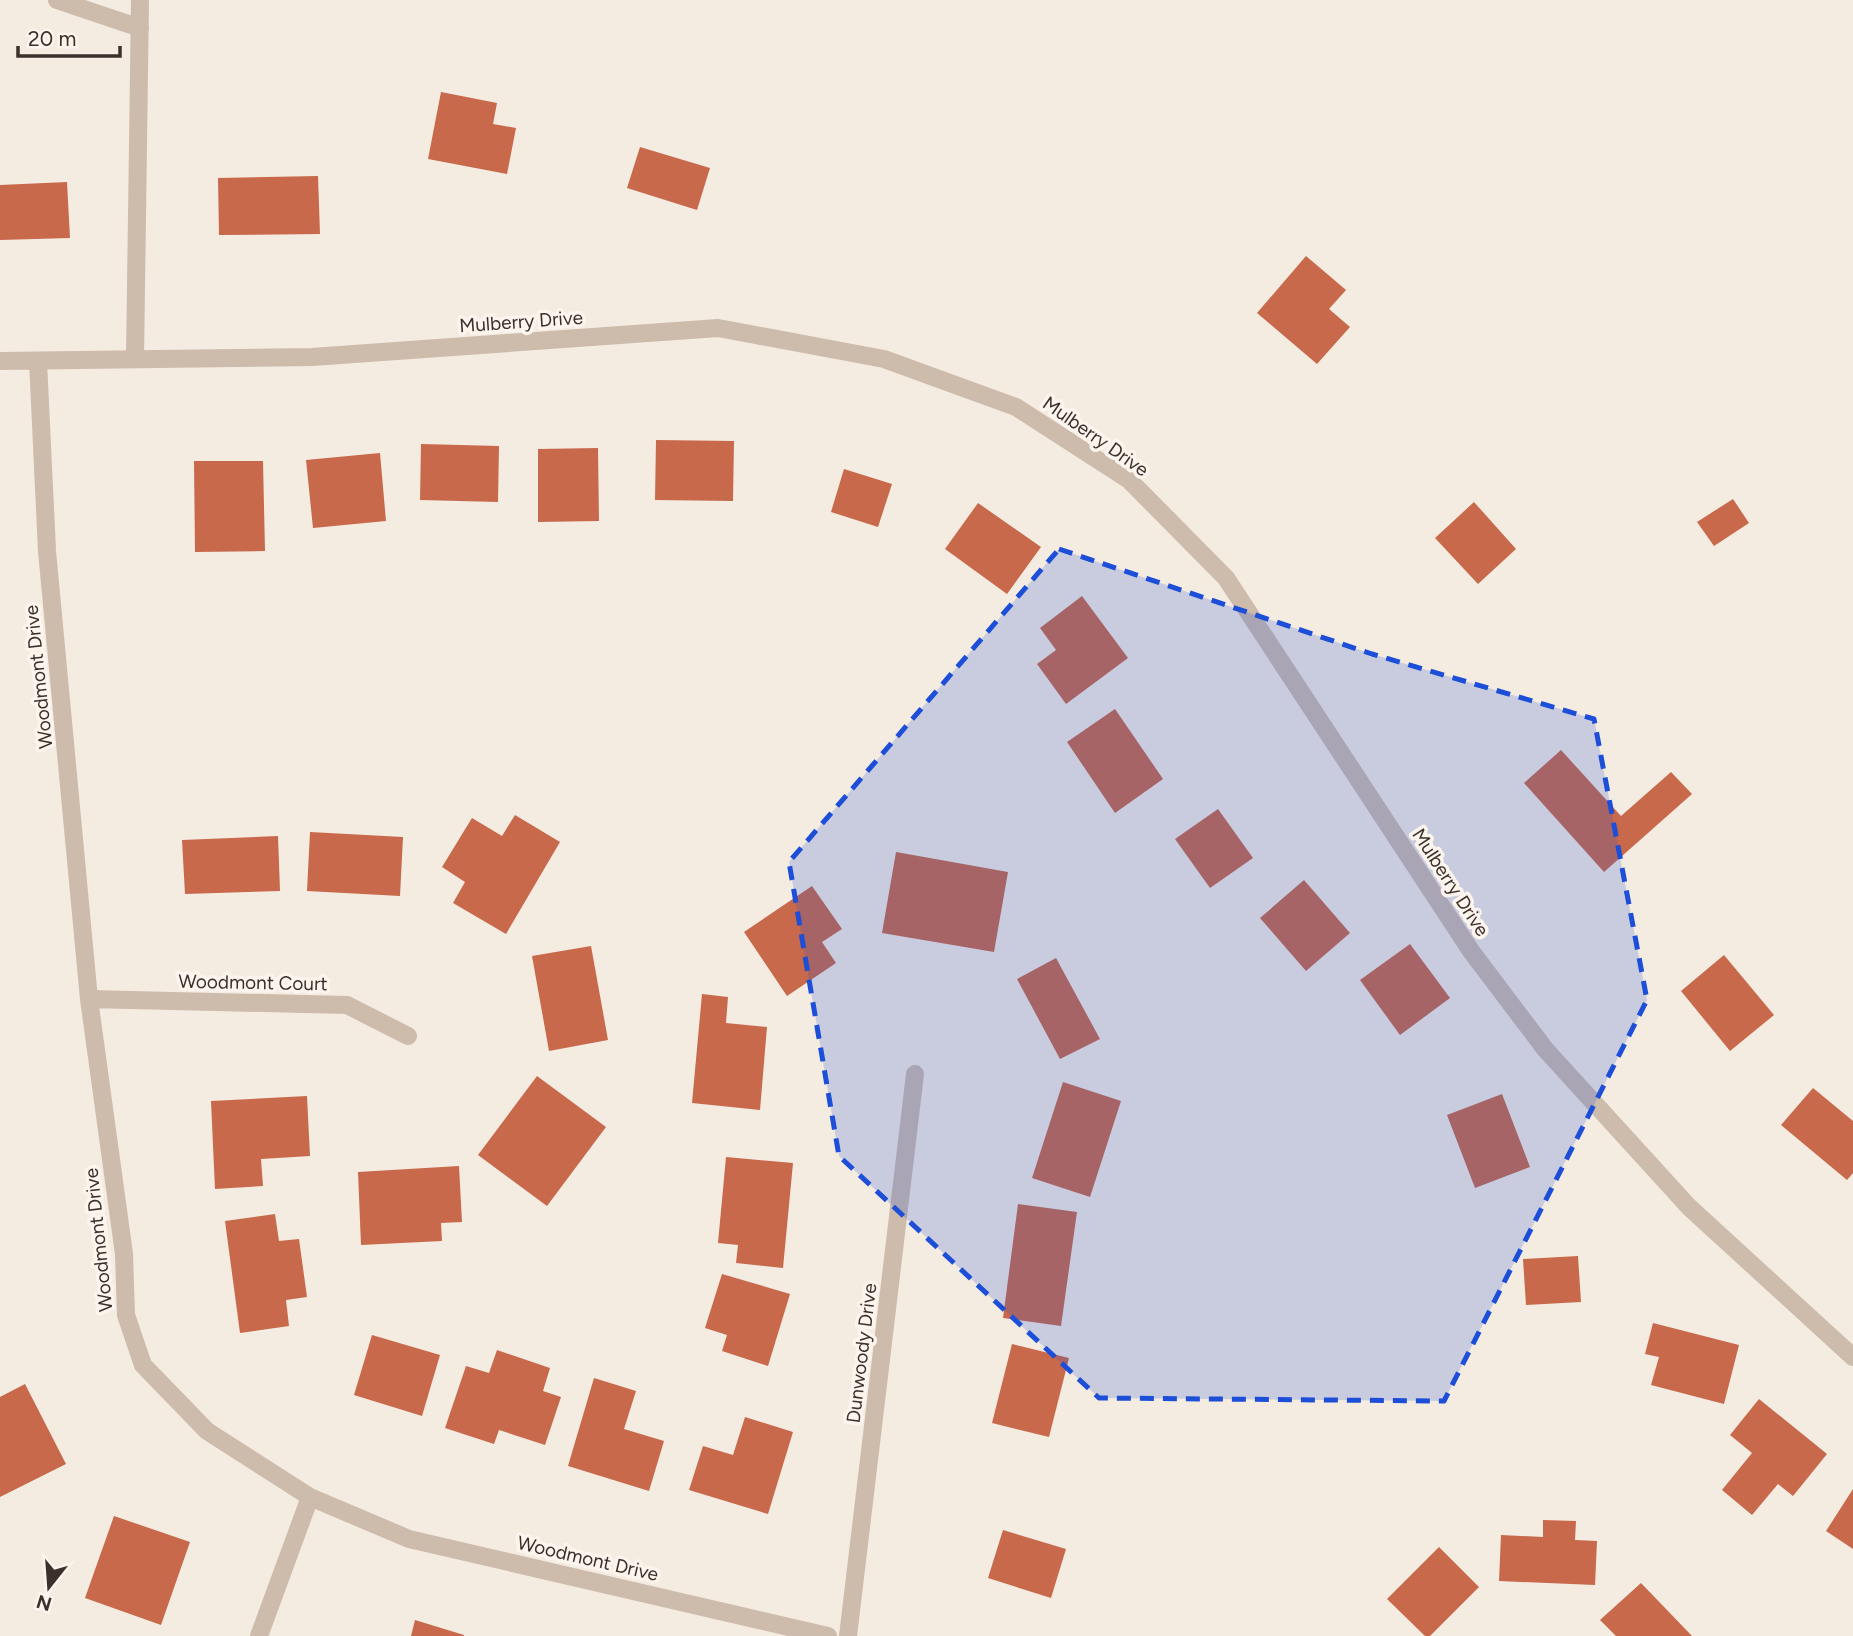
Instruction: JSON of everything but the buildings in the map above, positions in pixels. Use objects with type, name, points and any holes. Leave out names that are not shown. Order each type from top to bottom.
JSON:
[{"type":"street","points":[[57,0],[140,27]]},
{"type":"street","points":[[135,359],[140,0]]},
{"type":"street","name":"Mulberry Drive","points":[[0,361],[312,357],[718,328],[884,359],[1016,407],[1129,480],[1226,578],[1471,951],[1545,1049],[1689,1207],[1853,1357]]},
{"type":"street","name":"Woodmont Drive","points":[[38,361],[47,551],[89,999],[124,1254],[126,1315],[143,1365],[207,1431],[310,1497],[409,1539],[828,1636]]},
{"type":"street","name":"Woodmont Court","points":[[89,999],[347,1004],[408,1036]]},
{"type":"street","name":"Dunwoody Drive","points":[[848,1636],[915,1074]]},
{"type":"street","points":[[259,1636],[310,1497]]},
{"type":"highlighted area","points":[[1059,549],[1372,654],[1594,719],[1647,1000],[1444,1401],[1099,1398],[839,1156],[789,862]]}]
